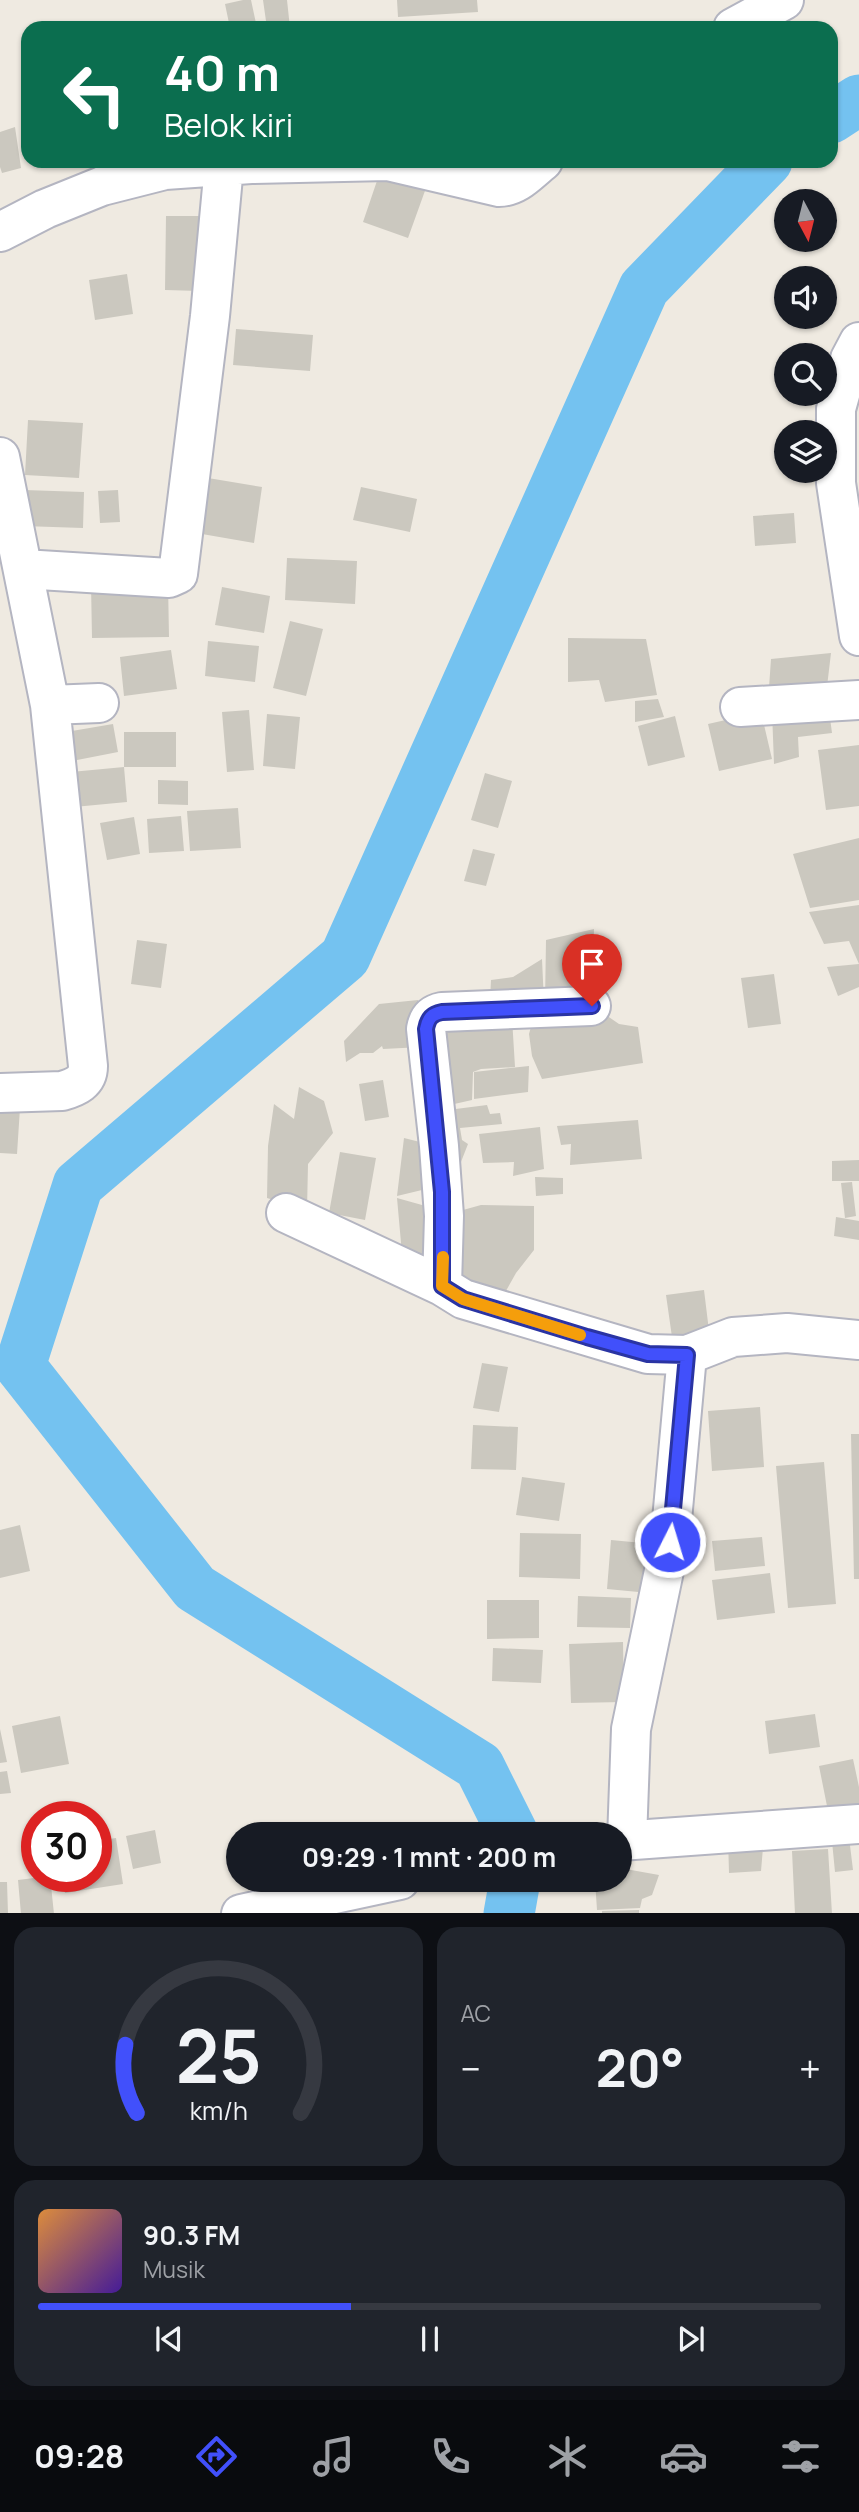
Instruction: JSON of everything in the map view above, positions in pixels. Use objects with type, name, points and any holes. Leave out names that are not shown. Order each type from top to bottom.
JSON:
[{"type":"street","points":[[746,21],[784,0]]},
{"type":"street","points":[[0,232],[45,208],[102,186],[165,170],[194,168]]},
{"type":"street","points":[[23,569],[169,578],[178,574],[210,316],[224,168]]},
{"type":"street","points":[[420,168],[507,187],[514,185],[535,168]]},
{"type":"street","points":[[859,342],[850,359],[836,409],[836,483],[859,636]]},
{"type":"street","points":[[0,457],[50,705],[87,1041],[88,1072],[78,1085],[62,1091],[0,1093]]},
{"type":"street","points":[[740,707],[859,700]]},
{"type":"street","points":[[50,705],[99,703]]},
{"type":"street","points":[[442,1286],[444,1216],[426,1029],[428,1020],[434,1013],[442,1012],[592,1006]]},
{"type":"street","points":[[286,1213],[442,1286],[463,1299],[648,1354],[687,1355],[733,1336],[787,1333],[859,1340]]},
{"type":"street","points":[[624,1822],[631,1729],[670,1542],[687,1355]]},
{"type":"street","points":[[632,1839],[859,1824]]},
{"type":"street","points":[[241,1913],[341,1892]]},
{"type":"building","points":[[251,0],[256,21],[229,21],[225,4]]},
{"type":"building","points":[[263,0],[287,0],[289,21],[266,21]]},
{"type":"building","points":[[397,0],[477,0],[478,12],[398,17]]},
{"type":"building","points":[[15,127],[21,168],[2,173],[0,132]]},
{"type":"building","points":[[380,172],[426,188],[408,238],[363,222]]},
{"type":"building","points":[[166,216],[200,216],[200,291],[165,290]]},
{"type":"building","points":[[127,274],[133,314],[95,320],[89,280]]},
{"type":"building","points":[[236,329],[313,335],[310,371],[233,365]]},
{"type":"building","points":[[28,420],[83,423],[79,478],[25,475]]},
{"type":"building","points":[[208,478],[262,487],[254,543],[202,534]]},
{"type":"building","points":[[361,487],[417,499],[410,532],[353,520]]},
{"type":"building","points":[[24,490],[84,492],[83,528],[23,526]]},
{"type":"building","points":[[118,490],[120,522],[100,523],[98,491]]},
{"type":"building","points":[[794,513],[796,543],[755,546],[753,516]]},
{"type":"building","points":[[287,558],[357,561],[355,604],[285,600]]},
{"type":"building","points":[[168,583],[169,637],[92,638],[91,584]]},
{"type":"building","points":[[222,587],[270,596],[264,633],[215,625]]},
{"type":"building","points":[[290,621],[323,629],[306,696],[273,688]]},
{"type":"building","points":[[568,638],[646,639],[657,695],[605,702],[599,680],[568,682]]},
{"type":"building","points":[[208,641],[259,646],[255,682],[205,676]]},
{"type":"building","points":[[171,650],[177,689],[124,696],[120,657]]},
{"type":"building","points":[[831,653],[826,695],[768,702],[771,659]]},
{"type":"building","points":[[658,699],[664,717],[635,722],[635,701]]},
{"type":"building","points":[[828,703],[832,733],[798,737],[799,757],[774,764],[772,711]]},
{"type":"building","points":[[249,710],[254,770],[227,772],[222,712]]},
{"type":"building","points":[[761,712],[772,759],[719,771],[708,724]]},
{"type":"building","points":[[267,714],[300,717],[295,769],[263,766]]},
{"type":"building","points":[[675,716],[685,757],[648,766],[638,726]]},
{"type":"building","points":[[113,724],[118,752],[72,761],[66,732]]},
{"type":"building","points":[[124,732],[176,732],[176,767],[124,767]]},
{"type":"building","points":[[859,745],[859,806],[826,810],[818,750]]},
{"type":"building","points":[[124,767],[127,802],[74,807],[71,772]]},
{"type":"building","points":[[485,773],[512,781],[498,828],[471,820]]},
{"type":"building","points":[[158,780],[188,781],[188,805],[158,804]]},
{"type":"building","points":[[238,808],[241,848],[190,851],[187,811]]},
{"type":"building","points":[[181,816],[184,851],[149,853],[147,819]]},
{"type":"building","points":[[134,817],[140,854],[107,860],[100,823]]},
{"type":"building","points":[[859,838],[859,900],[810,908],[793,854]]},
{"type":"building","points":[[473,849],[495,854],[486,886],[464,881]]},
{"type":"building","points":[[859,905],[859,964],[849,941],[824,944],[809,912]]},
{"type":"building","points":[[594,929],[592,1002],[545,1002],[546,940]]},
{"type":"building","points":[[137,940],[167,944],[161,988],[131,984]]},
{"type":"building","points":[[542,959],[544,1003],[490,1001],[491,980],[513,977]]},
{"type":"building","points":[[859,964],[859,987],[838,996],[827,967]]},
{"type":"building","points":[[774,974],[781,1024],[748,1028],[741,978]]},
{"type":"building","points":[[418,1000],[422,1047],[383,1049],[382,1046],[373,1053],[360,1053],[346,1062],[344,1041],[379,1004]]},
{"type":"building","points":[[603,1013],[619,1024],[638,1027],[643,1063],[542,1079],[532,1056],[529,1034],[534,1016]]},
{"type":"building","points":[[512,1018],[515,1067],[473,1072],[472,1100],[441,1107],[432,1032]]},
{"type":"building","points":[[529,1066],[528,1092],[474,1099],[474,1072]]},
{"type":"building","points":[[383,1080],[389,1117],[365,1121],[359,1084]]},
{"type":"building","points":[[299,1087],[324,1101],[333,1133],[308,1164],[307,1210],[267,1198],[268,1146],[274,1104],[294,1119]]},
{"type":"building","points":[[487,1105],[490,1114],[500,1113],[502,1124],[460,1128],[462,1140],[468,1144],[459,1167],[440,1111]]},
{"type":"building","points":[[0,1106],[20,1108],[17,1154],[0,1153]]},
{"type":"building","points":[[638,1120],[642,1159],[570,1165],[571,1144],[561,1145],[557,1126]]},
{"type":"building","points":[[540,1127],[544,1169],[513,1176],[514,1162],[483,1163],[479,1134]]},
{"type":"building","points":[[404,1138],[436,1146],[422,1190],[397,1196]]},
{"type":"building","points":[[340,1152],[376,1158],[365,1220],[329,1213]]},
{"type":"building","points":[[859,1160],[859,1181],[832,1181],[832,1161]]},
{"type":"building","points":[[535,1177],[563,1178],[563,1194],[536,1196]]},
{"type":"building","points":[[852,1182],[856,1216],[845,1218],[841,1183]]},
{"type":"building","points":[[397,1198],[422,1205],[440,1200],[440,1265],[403,1265]]},
{"type":"building","points":[[481,1205],[534,1206],[534,1250],[516,1273],[498,1305],[448,1283],[445,1215]]},
{"type":"building","points":[[836,1217],[859,1221],[859,1240],[834,1236]]},
{"type":"building","points":[[704,1290],[710,1339],[673,1344],[666,1295]]},
{"type":"building","points":[[482,1363],[508,1367],[499,1412],[473,1408]]},
{"type":"building","points":[[760,1407],[764,1467],[712,1471],[708,1411]]},
{"type":"building","points":[[473,1425],[518,1427],[516,1470],[471,1469]]},
{"type":"building","points":[[851,1434],[859,1434],[859,1579],[854,1579]]},
{"type":"building","points":[[824,1462],[836,1604],[788,1608],[776,1466]]},
{"type":"building","points":[[522,1477],[565,1483],[559,1521],[516,1515]]},
{"type":"building","points":[[20,1525],[30,1571],[0,1578],[0,1530]]},
{"type":"building","points":[[520,1533],[581,1534],[580,1579],[519,1577]]},
{"type":"building","points":[[762,1537],[765,1566],[715,1571],[712,1541]]},
{"type":"building","points":[[611,1540],[653,1544],[649,1593],[607,1589]]},
{"type":"building","points":[[770,1573],[775,1613],[717,1620],[712,1580]]},
{"type":"building","points":[[578,1596],[631,1598],[630,1628],[577,1627]]},
{"type":"building","points":[[487,1600],[539,1600],[539,1638],[487,1639]]},
{"type":"building","points":[[623,1642],[624,1702],[571,1703],[569,1644]]},
{"type":"building","points":[[493,1648],[543,1650],[541,1683],[492,1681]]},
{"type":"building","points":[[815,1714],[820,1747],[769,1754],[765,1721]]},
{"type":"building","points":[[60,1716],[69,1764],[21,1773],[12,1726]]},
{"type":"building","points":[[0,1729],[7,1762],[0,1763]]},
{"type":"building","points":[[853,1759],[859,1787],[859,1810],[829,1816],[819,1766]]},
{"type":"building","points":[[7,1771],[11,1793],[0,1794],[0,1772]]},
{"type":"building","points":[[848,1829],[853,1870],[835,1872],[831,1831]]},
{"type":"building","points":[[155,1830],[161,1863],[133,1869],[126,1836]]},
{"type":"building","points":[[764,1836],[761,1871],[729,1873],[728,1837]]},
{"type":"building","points":[[116,1838],[123,1884],[112,1886],[112,1839]]},
{"type":"building","points":[[828,1849],[832,1913],[795,1913],[792,1851]]},
{"type":"building","points":[[632,1870],[659,1875],[652,1895],[642,1899],[640,1908],[597,1910],[596,1892],[632,1892]]},
{"type":"building","points":[[18,1880],[21,1880],[21,1892],[52,1892],[54,1913],[21,1913]]},
{"type":"building","points":[[0,1882],[7,1882],[8,1913],[0,1913]]},
{"type":"building","points":[[639,1910],[639,1913],[602,1913]]},
{"type":"waterway","points":[[838,114],[859,100]]},
{"type":"waterway","points":[[507,1822],[479,1766],[195,1588],[20,1366],[78,1185],[345,957],[644,288],[760,168]]},
{"type":"waterway","points":[[509,1913],[513,1892]]},
{"type":"slow traffic","points":[[443,1257],[442,1286],[463,1299],[580,1335]]},
{"type":"route","points":[[592,1006],[442,1012],[434,1013],[428,1020],[426,1029],[444,1216],[442,1286],[463,1299],[587,1337],[648,1354],[687,1355],[670,1542]]}]
